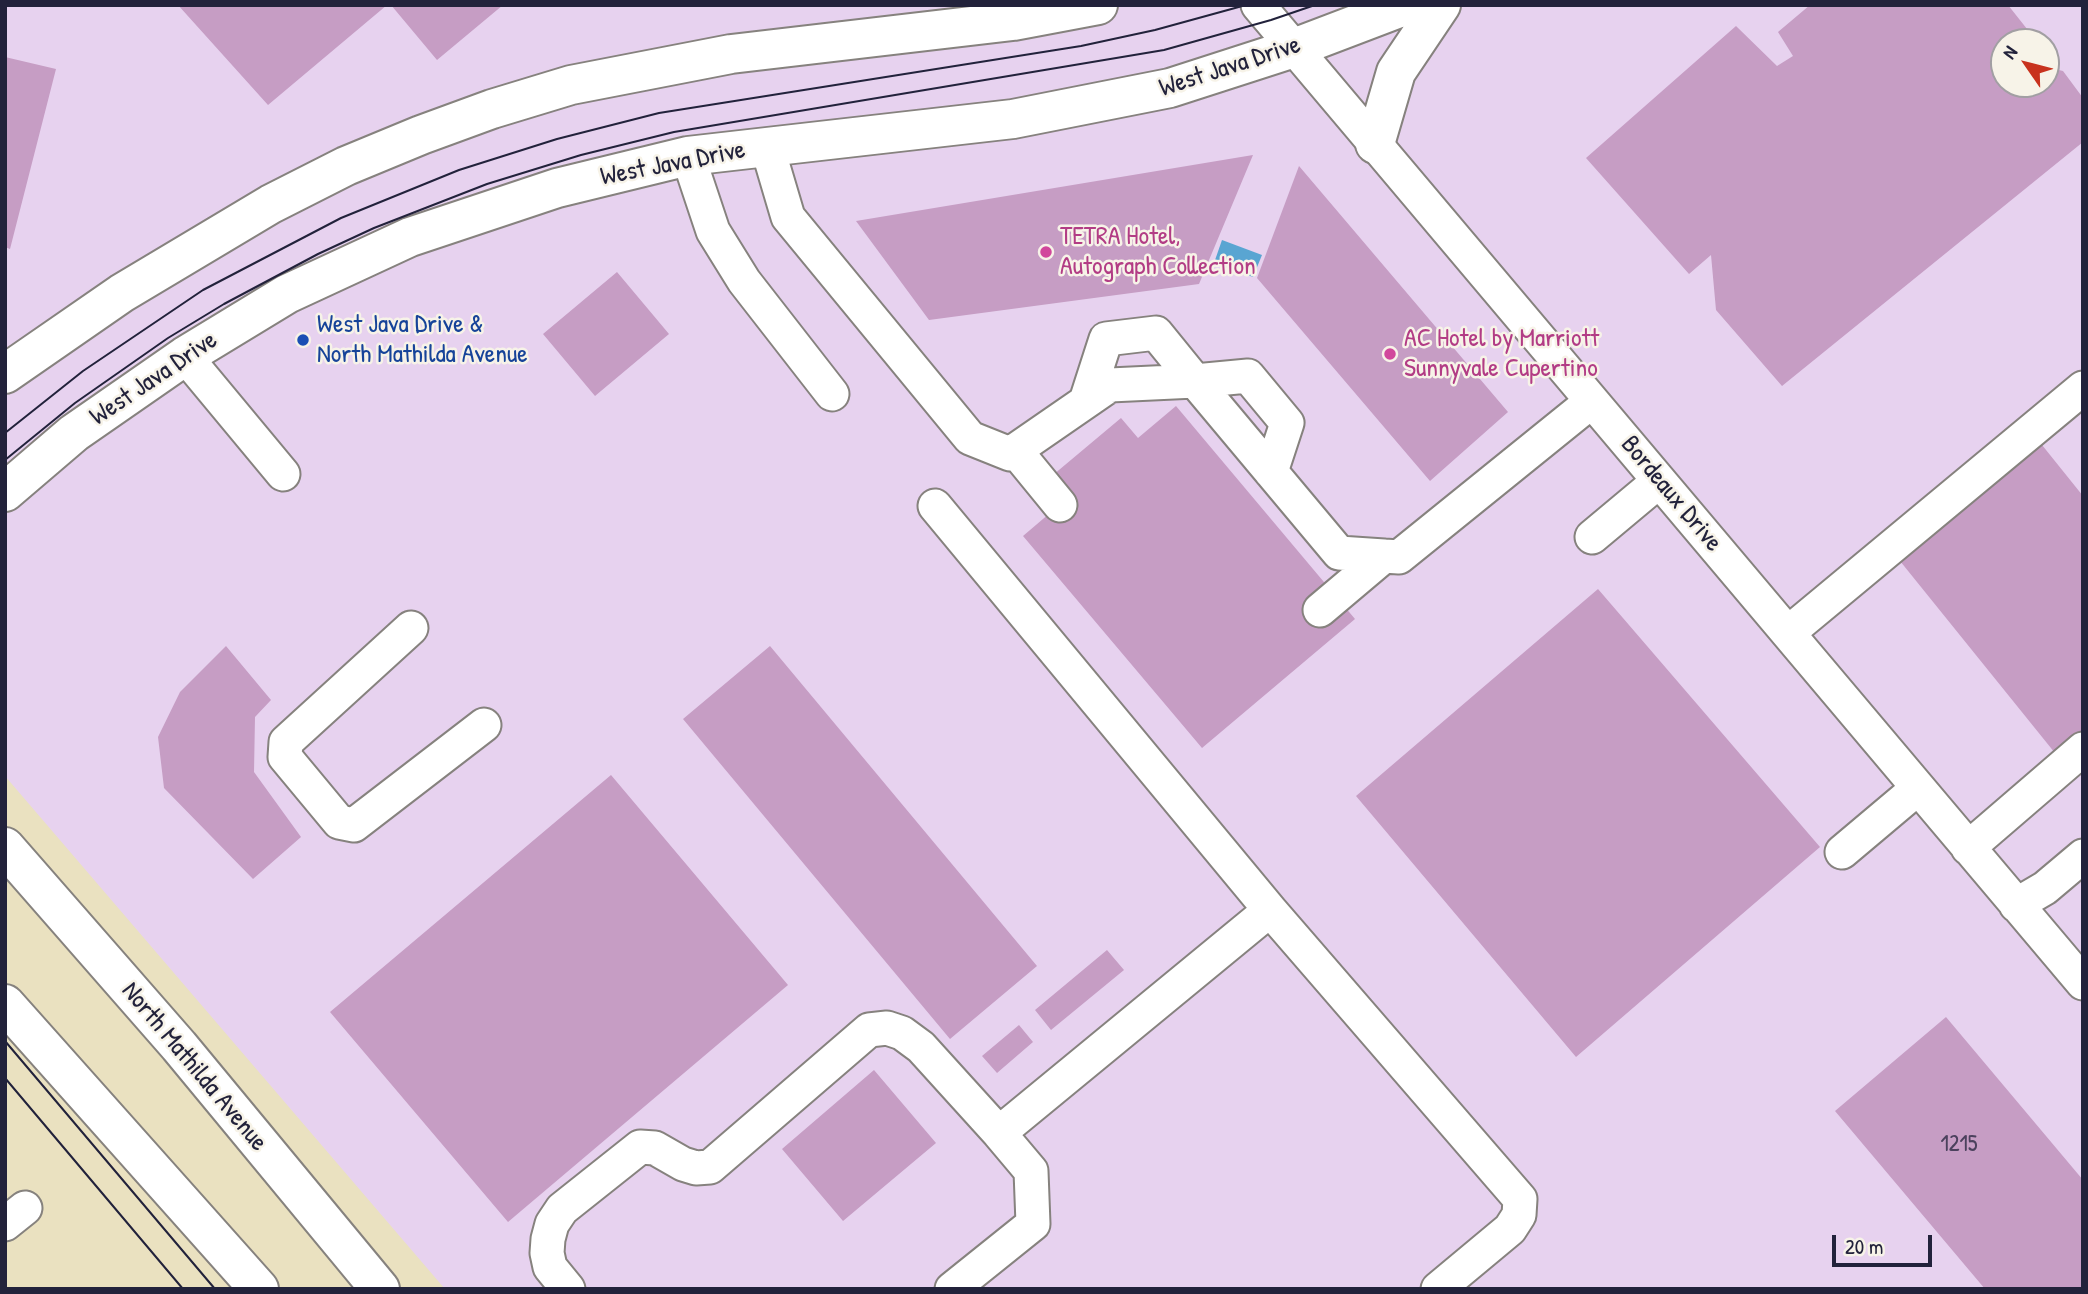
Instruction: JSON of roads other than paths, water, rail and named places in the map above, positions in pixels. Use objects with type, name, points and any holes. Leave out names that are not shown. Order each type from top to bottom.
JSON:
[{"type":"main road","points":[[5,374],[122,293],[271,204],[346,166],[492,109],[571,85],[731,54],[1013,21],[1051,9],[1098,5]]},
{"type":"main road","name":"West Java Drive","points":[[7,493],[74,433],[185,356],[287,294],[410,237],[557,188],[688,156],[1013,119],[1170,88],[1294,48],[1407,5]]},
{"type":"main road","points":[[1375,144],[1396,72],[1441,5]]},
{"type":"main road","name":"North Mathilda Avenue","points":[[5,847],[178,1046],[380,1289]]},
{"type":"main road","points":[[5,1004],[259,1289]]},
{"type":"street","name":"Bordeaux Drive","points":[[1258,5],[2083,983]]},
{"type":"street","points":[[767,146],[788,217],[970,439],[1010,454],[1110,384],[1195,381]]},
{"type":"street","points":[[688,156],[713,231],[744,281],[832,394]]},
{"type":"street","points":[[1086,401],[1105,339],[1156,333],[1339,553],[1399,557],[1592,401]]},
{"type":"street","points":[[185,356],[283,474]]},
{"type":"street","points":[[1788,633],[2083,388]]},
{"type":"street","points":[[1015,450],[1059,505]]},
{"type":"street","points":[[1592,537],[1659,481]]},
{"type":"street","points":[[935,506],[1270,910],[1520,1199],[1519,1215],[1510,1229],[1438,1289]]},
{"type":"street","points":[[1315,603],[1370,555]]},
{"type":"street","points":[[411,628],[286,742],[285,757],[339,822],[355,825],[484,725]]},
{"type":"street","points":[[1968,848],[2083,749]]},
{"type":"street","points":[[1842,852],[1918,788]]},
{"type":"street","points":[[2017,905],[2045,887],[2083,856]]},
{"type":"street","points":[[999,1133],[1270,910]]},
{"type":"street","points":[[568,1289],[550,1267],[547,1253],[552,1224],[562,1209],[640,1147],[655,1148],[683,1164],[696,1168],[710,1167],[869,1030],[887,1028],[902,1033],[921,1047],[1031,1171],[1032,1224],[968,1284]]},
{"type":"water","points":[[1222,240],[1262,255],[1253,277],[1214,263]]},
{"type":"tram line","points":[[5,433],[83,371],[203,290],[341,218],[459,170],[557,139],[659,113],[1081,46],[1155,30],[1246,5]]},
{"type":"tram line","points":[[5,460],[75,403],[168,338],[224,304],[318,254],[374,228],[487,184],[581,155],[674,132],[1164,50],[1315,5]]},
{"type":"tram line","points":[[5,1041],[215,1289]]},
{"type":"tram line","points":[[5,1078],[183,1289]]},
{"type":"place","name":"TETRA Hotel, Autograph Collection","points":[[1046,252]]},
{"type":"place","name":"West Java Drive & North Mathilda Avenue","points":[[303,340]]},
{"type":"place","name":"AC Hotel by Marriott Sunnyvale Cupertino","points":[[1390,354]]}]
